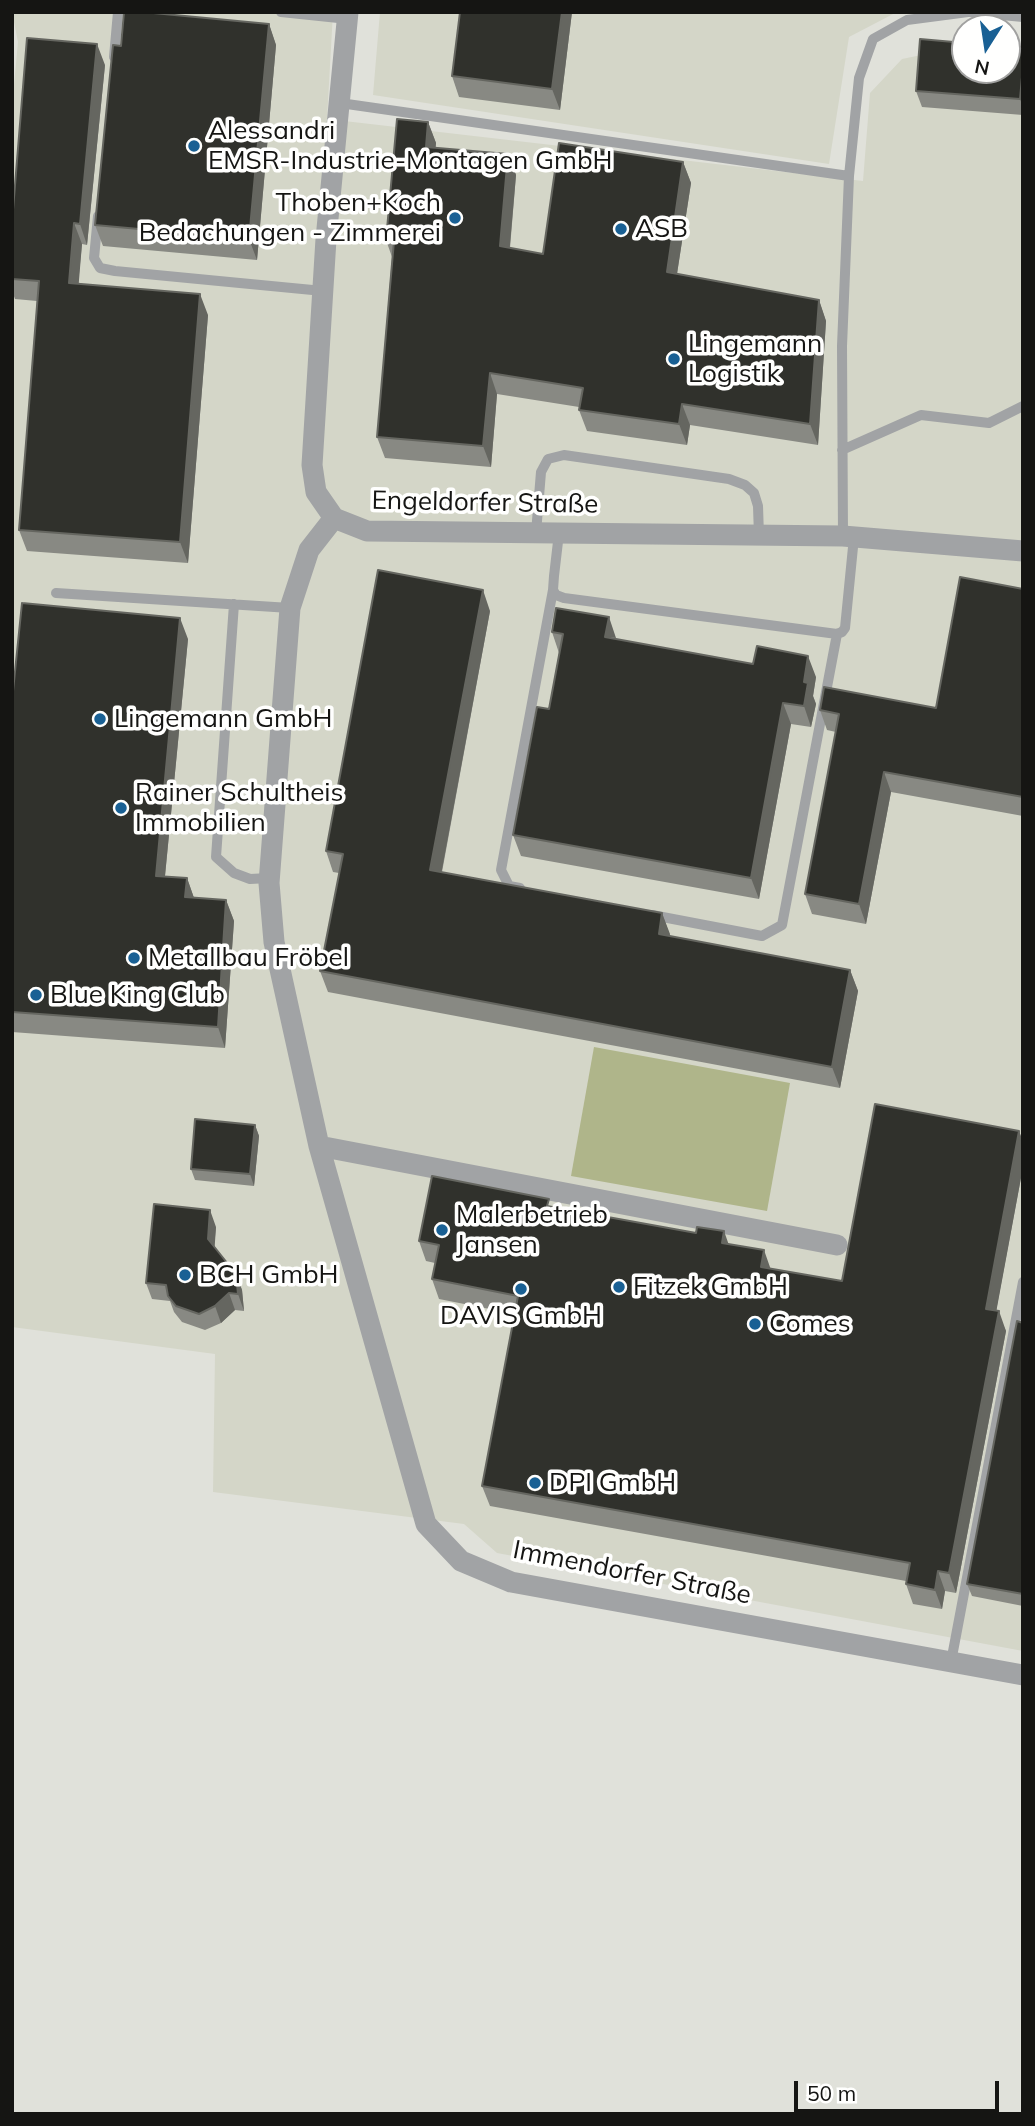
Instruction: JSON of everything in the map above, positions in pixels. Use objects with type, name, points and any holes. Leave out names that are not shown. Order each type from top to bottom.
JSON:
[{"type":"street","name":"Engeldorfer Straße","points":[[348,15],[326,239],[312,465],[316,492],[334,518],[367,531],[849,537],[1023,551]]},
{"type":"street","name":"Immendorfer Straße","points":[[334,518],[309,550],[290,608],[269,878],[274,942],[319,1146],[426,1524],[461,1561],[512,1582],[1023,1675]]},
{"type":"street","points":[[319,1146],[837,1245]]},
{"type":"lane","points":[[113,65],[118,12]]},
{"type":"lane","points":[[281,12],[348,15]]},
{"type":"lane","points":[[553,590],[556,595],[564,598],[837,634],[842,632],[845,628],[849,537],[842,450],[842,346],[849,176],[859,78],[873,39],[907,20],[969,12],[1023,17]]},
{"type":"lane","points":[[340,103],[849,176]]},
{"type":"lane","points":[[98,209],[94,258],[100,268],[323,291]]},
{"type":"lane","points":[[842,450],[921,415],[989,424],[1023,407]]},
{"type":"lane","points":[[536,533],[541,472],[548,459],[564,455],[729,479],[745,485],[754,493],[758,506],[759,536]]},
{"type":"lane","points":[[536,891],[509,886],[500,870],[553,590],[559,533]]},
{"type":"lane","points":[[56,593],[290,608]]},
{"type":"lane","points":[[234,604],[216,857],[234,873],[250,879],[269,878]]},
{"type":"lane","points":[[642,912],[762,936],[782,925],[837,634]]},
{"type":"lane","points":[[951,1662],[1020,1310],[1023,1282]]},
{"type":"shaded area","points":[[12,12],[333,12],[327,119],[863,181],[870,93],[902,59],[951,49],[951,84],[1021,84],[1023,50],[1023,1651],[497,1553],[464,1524],[213,1492],[215,1354],[12,1327],[12,106],[18,42]]},
{"type":"shaded area","points":[[380,12],[897,12],[849,37],[829,164],[373,95]]},
{"type":"green space","points":[[594,1047],[790,1083],[767,1211],[571,1176]]},
{"type":"building","name":"Alessandri EMSR-Industrie-Montagen GmbH","points":[[124,12],[269,24],[249,239],[95,225],[113,45],[121,46]]},
{"type":"building","points":[[460,12],[562,12],[552,89],[452,76]]},
{"type":"building","points":[[27,38],[97,44],[80,224],[74,223],[69,283],[200,294],[180,542],[19,530],[39,281],[12,279],[12,222]]},
{"type":"building","points":[[920,39],[951,42],[951,84],[1021,84],[1023,47],[1023,66],[1020,99],[916,91]]},
{"type":"building","points":[[397,119],[428,122],[426,147],[508,154],[500,246],[543,254],[559,143],[683,162],[667,272],[819,300],[810,424],[682,404],[679,424],[579,410],[583,388],[490,373],[483,446],[377,437],[394,241],[386,240]]},
{"type":"building","points":[[378,570],[483,590],[430,870],[662,913],[659,934],[850,970],[832,1067],[320,971],[343,854],[326,851]]},
{"type":"building","points":[[960,577],[1023,589],[1023,797],[884,772],[859,904],[805,894],[839,714],[820,710],[824,687],[936,708]]},
{"type":"building","points":[[22,603],[180,618],[156,876],[187,878],[185,897],[226,900],[218,1027],[12,1012],[12,701]]},
{"type":"building","points":[[556,608],[609,617],[605,637],[753,664],[757,646],[808,656],[804,682],[808,683],[804,706],[783,703],[751,878],[513,835],[537,707],[549,709],[563,634],[552,632]]},
{"type":"building","points":[[875,1104],[1019,1131],[986,1309],[999,1311],[949,1573],[938,1571],[935,1590],[906,1584],[910,1563],[482,1486],[518,1296],[432,1279],[439,1245],[419,1241],[432,1176],[549,1199],[547,1206],[696,1233],[697,1227],[724,1231],[722,1243],[764,1250],[761,1267],[842,1281]]},
{"type":"building","points":[[195,1119],[255,1125],[250,1174],[191,1169]]},
{"type":"building","name":"BCH GmbH","points":[[154,1204],[210,1210],[208,1239],[236,1274],[238,1294],[229,1293],[215,1306],[199,1314],[176,1306],[168,1296],[166,1285],[146,1283]]},
{"type":"building","points":[[1017,1321],[1023,1323],[1023,1594],[967,1584]]},
{"type":"place","name":"Alessandri EMSR-Industrie-Montagen GmbH","points":[[194,146]]},
{"type":"place","name":"Thoben+Koch Bedachungen - Zimmerei","points":[[455,218]]},
{"type":"place","name":"ASB","points":[[621,229]]},
{"type":"place","name":"Lingemann Logistik","points":[[674,359]]},
{"type":"place","name":"Lingemann GmbH","points":[[100,719]]},
{"type":"place","name":"Rainer Schultheis Immobilien","points":[[121,808]]},
{"type":"place","name":"Metallbau Fröbel","points":[[134,958]]},
{"type":"place","name":"Blue King Club","points":[[36,995]]},
{"type":"place","name":"Malerbetrieb Jansen","points":[[442,1230]]},
{"type":"place","name":"BCH GmbH","points":[[185,1275]]},
{"type":"place","name":"Fitzek GmbH","points":[[619,1287]]},
{"type":"place","name":"DAVIS GmbH","points":[[521,1289]]},
{"type":"place","name":"Comes","points":[[755,1324]]},
{"type":"place","name":"DPI GmbH","points":[[535,1483]]}]
